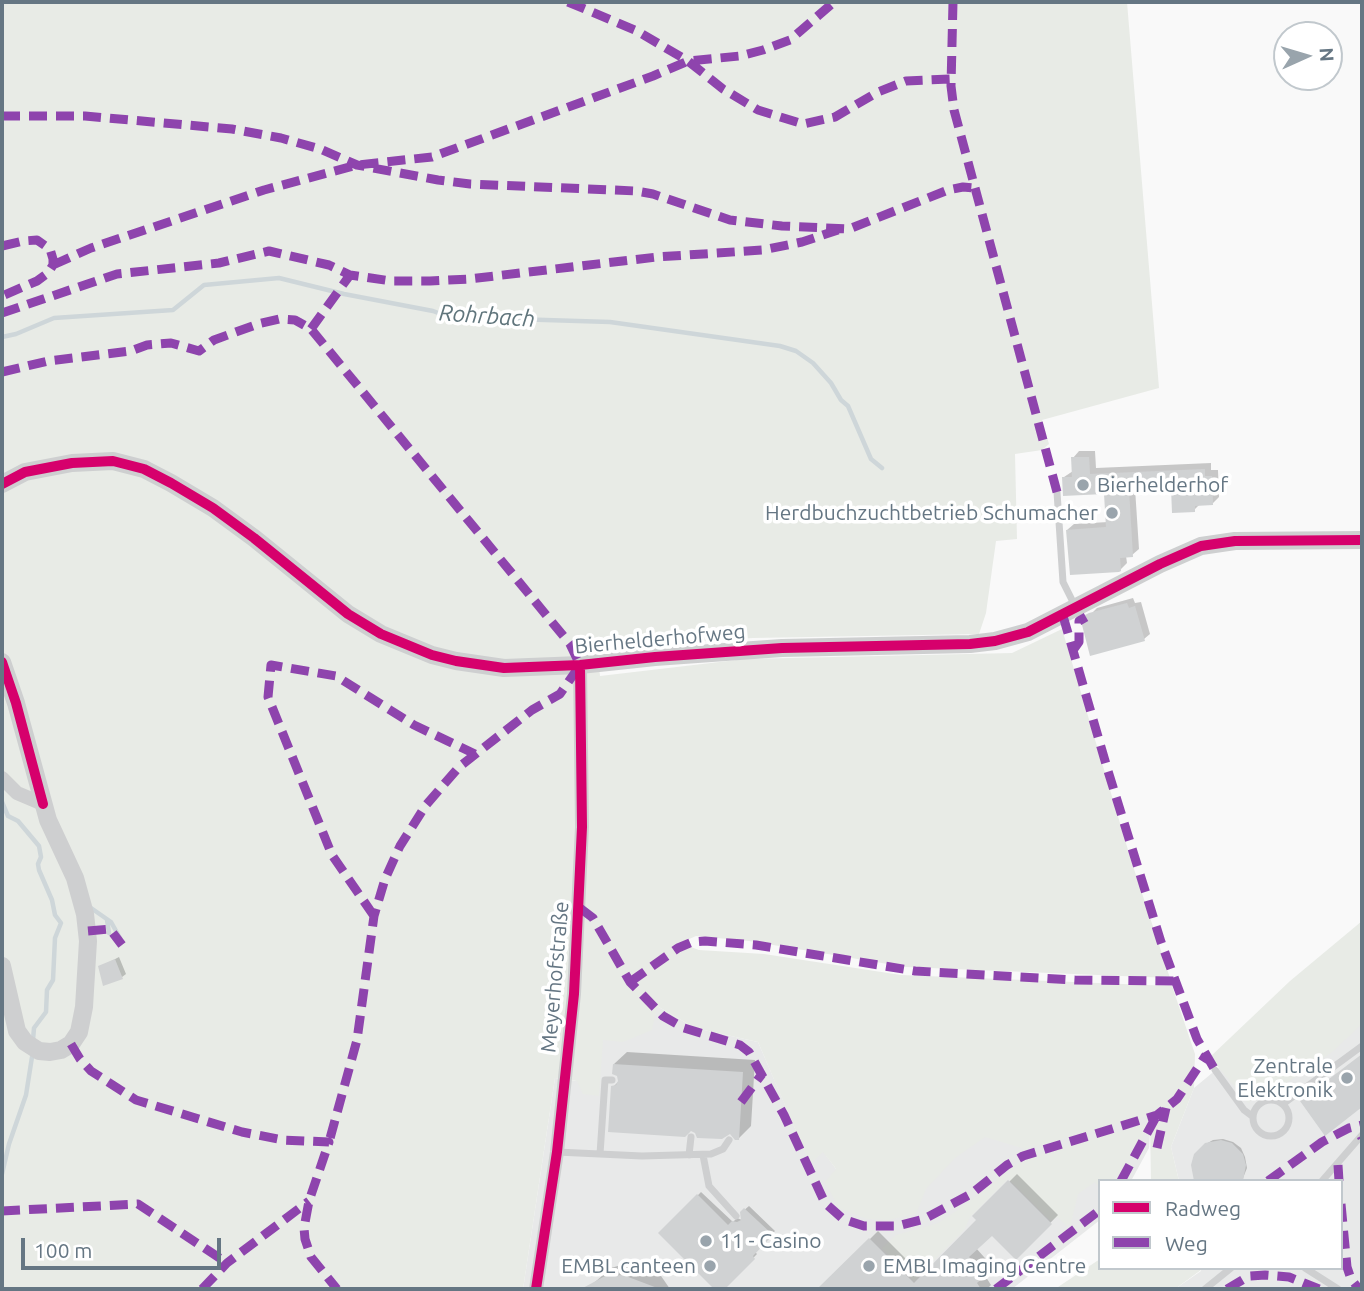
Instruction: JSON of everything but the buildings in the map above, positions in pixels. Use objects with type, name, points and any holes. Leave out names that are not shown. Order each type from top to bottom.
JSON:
[{"type":"street","name":"Bierhelderhofweg","points":[[2,484],[25,472],[72,463],[113,461],[137,467],[172,483],[213,508],[348,614],[399,642],[432,655],[480,665],[527,668],[745,650],[978,643],[1027,632],[1171,558],[1215,542],[1362,540]]},
{"type":"street","points":[[2,662],[43,804],[55,838],[78,885],[87,922],[84,1007],[79,1031],[71,1044],[50,1052],[39,1051],[25,1042],[17,1031],[2,966]]},
{"type":"street","name":"Meyerhofstraße","points":[[536,1289],[557,1152],[572,1023],[581,894],[580,665]]},
{"type":"street","points":[[2,778],[17,793],[43,804]]},
{"type":"lane","points":[[1057,492],[1063,582],[1076,608]]},
{"type":"lane","points":[[1283,1104],[1362,1046]]},
{"type":"lane","points":[[1216,1070],[1244,1110],[1252,1116]]},
{"type":"lane","points":[[600,1154],[606,1116],[606,1080],[612,1080]]},
{"type":"lane","points":[[1266,1100],[1276,1100],[1283,1104],[1289,1113],[1287,1127],[1279,1134],[1269,1136],[1259,1132],[1254,1126],[1252,1116],[1257,1106],[1266,1100]]},
{"type":"lane","points":[[1324,1179],[1362,1135]]},
{"type":"lane","points":[[689,1155],[691,1137]]},
{"type":"lane","points":[[557,1152],[703,1155],[718,1152],[729,1140]]},
{"type":"lane","points":[[703,1155],[709,1186],[736,1216]]},
{"type":"lane","points":[[1205,1289],[1229,1270]]},
{"type":"lane","points":[[1308,1270],[1338,1289]]},
{"type":"shaded area","points":[[2,2],[1127,2],[1159,388],[1042,420],[1049,444],[1042,450],[1015,454],[1017,539],[996,541],[986,613],[979,634],[753,638],[597,648],[600,676],[745,659],[1012,653],[1062,629],[1131,860],[1170,978],[906,967],[749,941],[696,936],[680,943],[699,950],[764,954],[901,975],[1172,986],[1195,1054],[1194,1088],[1171,1147],[1179,1179],[1151,1179],[1150,1124],[1118,1179],[1098,1179],[1098,1186],[1095,1182],[1078,1194],[1071,1223],[1067,1227],[1058,1217],[1051,1221],[1008,1179],[970,1217],[965,1229],[914,1281],[882,1248],[896,1235],[938,1223],[1017,1164],[1055,1149],[1150,1123],[1151,1115],[1025,1149],[985,1137],[955,1158],[926,1189],[916,1214],[888,1220],[867,1219],[839,1208],[825,1182],[836,1169],[823,1152],[810,1164],[758,1042],[695,1028],[657,1006],[652,1030],[623,1042],[603,1040],[599,1096],[583,1094],[577,1081],[555,1078],[523,1289],[2,1289]]},
{"type":"shaded area","points":[[1362,921],[1362,1024],[1332,1052],[1277,1089],[1259,1093],[1248,1103],[1210,1057],[1290,981]]},
{"type":"shaded area","points":[[1362,949],[1362,1289],[1175,1289],[1201,1270],[1343,1270],[1343,1179],[1179,1179],[1171,1147],[1194,1088]]},
{"type":"shaded area","points":[[657,1006],[695,1028],[758,1042],[810,1163],[823,1151],[836,1169],[839,1208],[901,1074],[1151,1114],[1149,1148],[1132,1179],[1098,1179],[1098,1222],[1012,1289],[523,1289],[555,1078],[577,1081],[603,1040]]},
{"type":"shaded area","points":[[1098,1260],[1098,1270],[1201,1270],[1175,1289],[1055,1289]]},
{"type":"waterway","name":"Rohrbach","points":[[2,337],[54,318],[173,310],[204,285],[279,278],[433,311],[449,317],[610,322],[780,346],[796,351],[813,363],[831,383],[848,406],[871,459],[882,468]]},
{"type":"waterway","points":[[2,802],[8,816],[18,821],[39,846],[39,870],[52,900],[55,915],[61,923],[55,938],[53,980],[47,990],[46,1012],[34,1028],[33,1040]]},
{"type":"waterway","points":[[91,908],[111,922],[120,938]]},
{"type":"waterway","points":[[107,920],[109,933]]},
{"type":"waterway","points":[[2,1174],[26,1095],[32,1057]]},
{"type":"marked path","points":[[568,2],[637,31],[688,61],[723,89],[758,110],[803,124],[835,117],[878,92],[906,81],[951,79]]},
{"type":"marked path","points":[[53,265],[91,248],[264,190],[357,165],[432,157],[688,61],[740,56],[763,50],[790,40],[834,2]]},
{"type":"marked path","points":[[953,2],[951,86],[954,110],[1057,492]]},
{"type":"marked path","points":[[2,116],[85,116],[232,129],[320,149],[357,165],[438,180],[470,184],[636,191],[653,194],[730,220],[782,226],[849,229],[948,190],[974,188]]},
{"type":"marked path","points":[[2,313],[117,274],[219,263],[269,251],[329,265],[350,275],[391,281],[430,281],[469,279],[657,257],[763,250],[802,242],[838,230]]},
{"type":"marked path","points":[[2,246],[37,240],[50,249],[53,259],[48,273],[37,281],[2,296]]},
{"type":"marked path","points":[[311,329],[350,275]]},
{"type":"marked path","points":[[2,372],[48,361],[131,351],[147,345],[171,343],[199,351],[214,340],[258,324],[279,319],[295,320],[311,329],[570,644],[580,665],[560,694],[532,710],[459,767],[426,805],[400,846],[385,879],[374,916],[357,1040],[329,1142]]},
{"type":"marked path","points":[[1063,616],[1161,942],[1197,1039],[1215,1070]]},
{"type":"marked path","points":[[1074,649],[1079,642],[1079,621],[1086,617]]},
{"type":"marked path","points":[[374,916],[332,855],[268,697],[271,665],[336,676],[414,725],[475,754]]},
{"type":"marked path","points":[[580,908],[593,918],[630,982],[663,1016],[684,1028],[740,1045],[749,1052],[784,1115],[825,1203],[843,1219],[864,1226],[897,1226],[924,1219],[971,1194],[1007,1165],[1023,1156],[1157,1115],[1177,1099],[1206,1055]]},
{"type":"marked path","points":[[88,931],[110,929],[122,945]]},
{"type":"marked path","points":[[630,982],[678,948],[692,942],[705,941],[756,945],[915,971],[1075,980],[1175,981]]},
{"type":"marked path","points":[[71,1044],[91,1071],[136,1100],[242,1132],[283,1140],[329,1142],[309,1201],[304,1228],[311,1257],[337,1289]]},
{"type":"marked path","points":[[741,1102],[762,1074]]},
{"type":"marked path","points":[[1157,1148],[1166,1108]]},
{"type":"marked path","points":[[1122,1179],[1157,1115]]},
{"type":"marked path","points":[[1271,1179],[1322,1142],[1349,1128],[1362,1125]]},
{"type":"marked path","points":[[1338,1165],[1339,1179]]},
{"type":"marked path","points":[[202,1289],[227,1263],[309,1201]]},
{"type":"marked path","points":[[2,1211],[138,1204],[227,1263]]},
{"type":"marked path","points":[[996,1289],[1098,1212]]},
{"type":"marked path","points":[[1343,1225],[1347,1267],[1351,1279],[1359,1289]]},
{"type":"marked path","points":[[1227,1289],[1249,1276],[1265,1275],[1289,1277],[1319,1289]]},
{"type":"cycle path","points":[[2,484],[25,472],[72,463],[113,461],[144,469],[213,508],[348,614],[381,634],[432,655],[504,668],[580,665],[782,648],[970,644],[995,641],[1028,632],[1160,564],[1201,546],[1235,541],[1362,540]]},
{"type":"cycle path","points":[[2,662],[43,804]]},
{"type":"cycle path","points":[[536,1289],[557,1152],[574,994],[582,827],[580,665]]},
{"type":"place","name":"Bierhelderhof","points":[[1083,485]]},
{"type":"place","name":"Herdbuchzuchtbetrieb Schumacher","points":[[1112,513]]},
{"type":"place","name":"Zentrale Elektronik","points":[[1347,1078]]},
{"type":"place","name":"11 - Casino","points":[[706,1241]]},
{"type":"place","name":"EMBL canteen","points":[[710,1266]]},
{"type":"place","name":"EMBL Imaging Centre","points":[[869,1266]]}]
